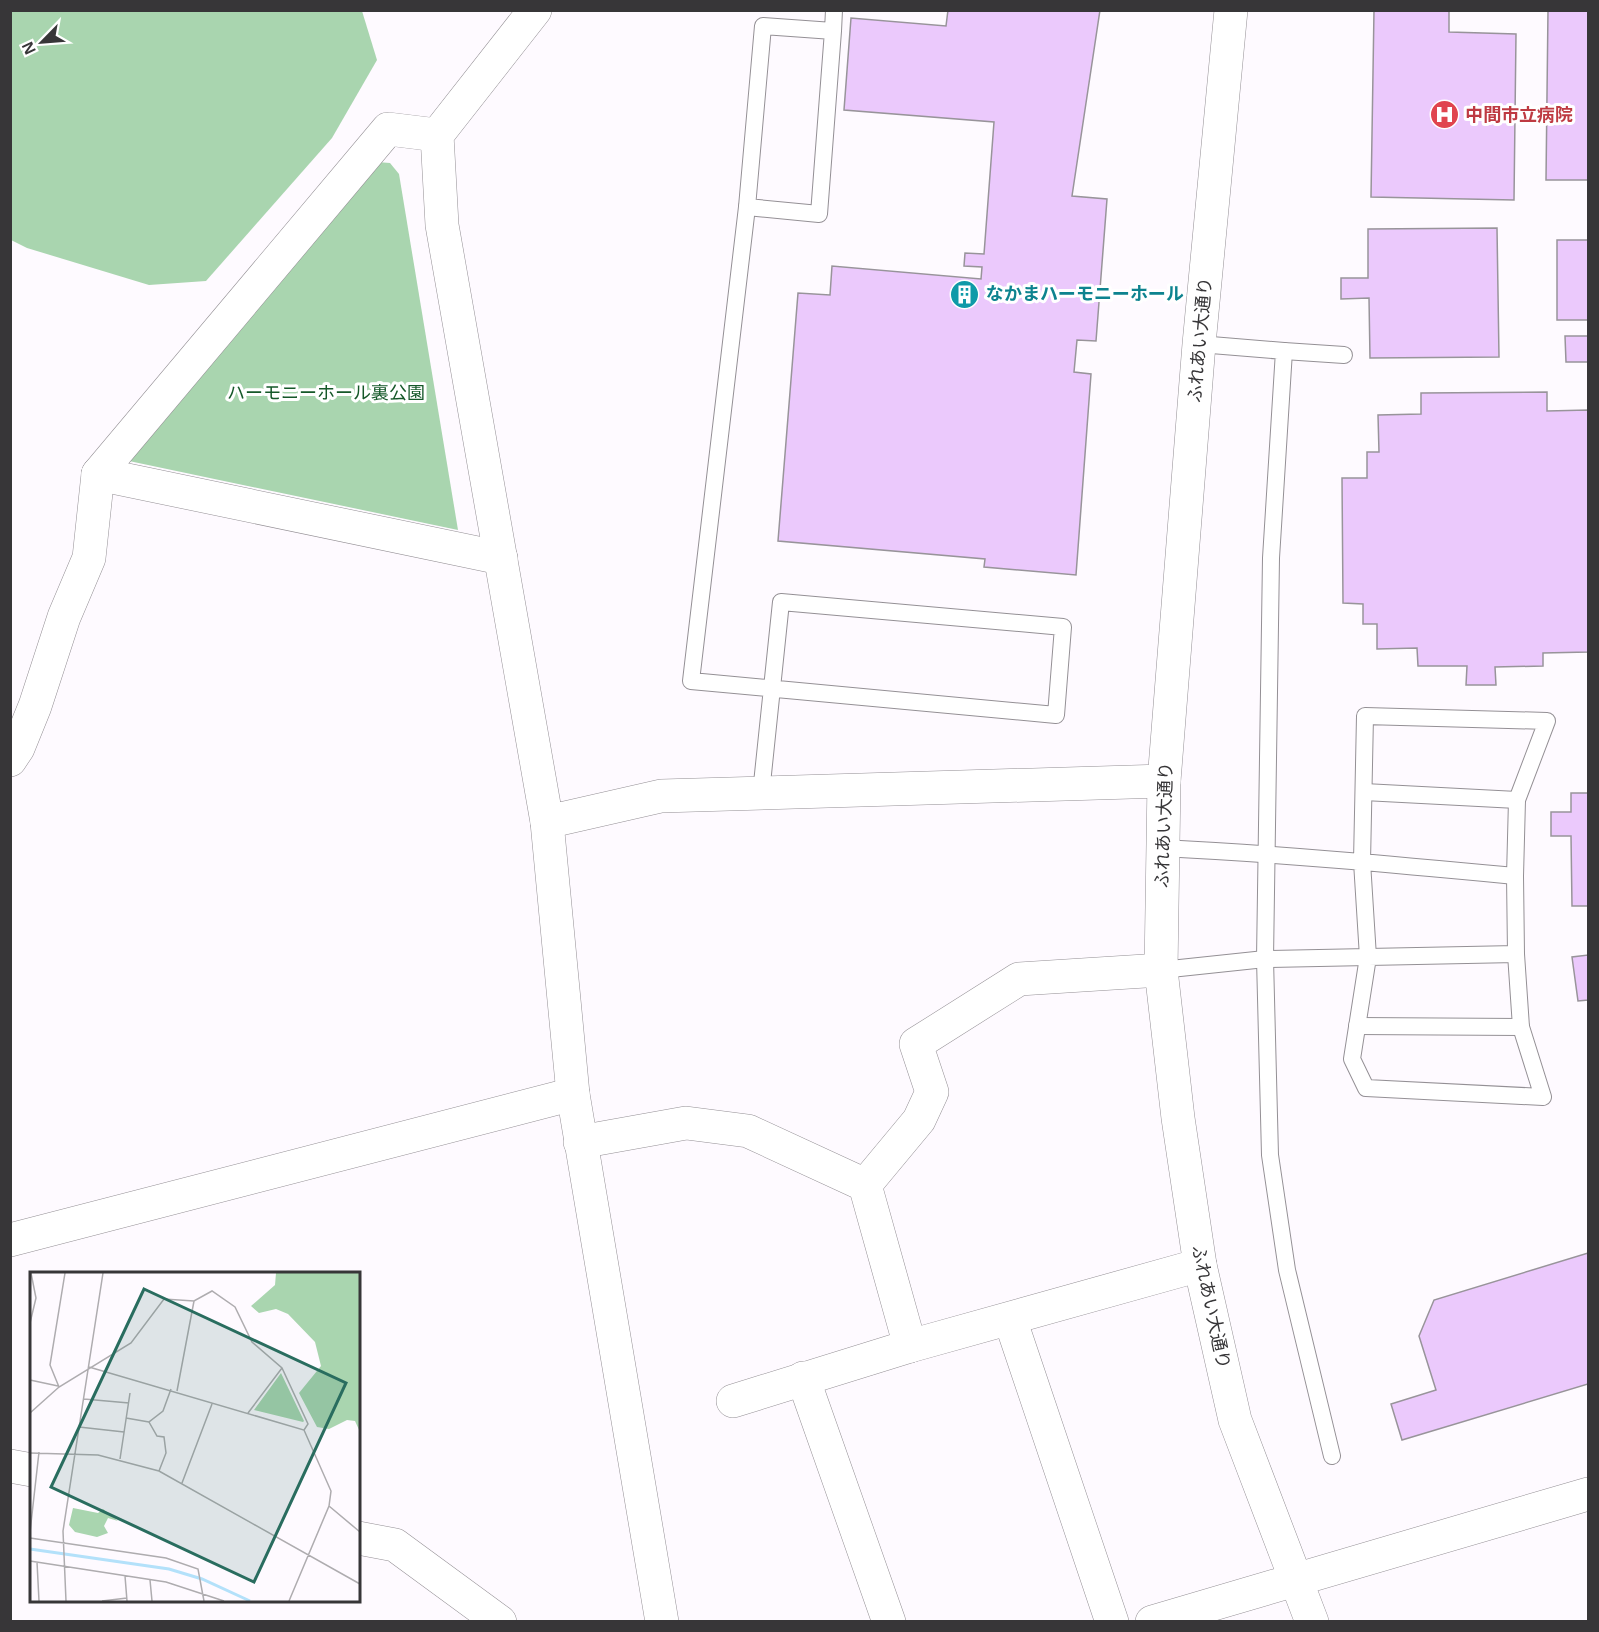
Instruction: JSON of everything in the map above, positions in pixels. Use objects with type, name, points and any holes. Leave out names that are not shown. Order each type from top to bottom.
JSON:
[{"type":"street","points":[[535,10],[437,135],[441,225],[547,822],[573,1094],[662,1622]]},
{"type":"street","name":"ふれあい大通り","points":[[1231,10],[1199,344],[1164,781],[1161,970],[1178,1118],[1200,1265],[1235,1420],[1312,1622]]},
{"type":"street","points":[[10,760],[18,748],[35,706],[64,616],[89,558],[98,474],[388,129],[437,135]]},
{"type":"street","points":[[98,474],[501,558]]},
{"type":"street","points":[[547,822],[661,796],[1164,781]]},
{"type":"street","points":[[865,1185],[919,1120],[932,1092],[916,1044],[1019,979],[1161,970]]},
{"type":"street","points":[[10,1240],[573,1094]]},
{"type":"street","points":[[580,1142],[686,1123],[748,1131],[865,1185],[910,1346]]},
{"type":"street","points":[[733,1401],[910,1346],[1200,1265]]},
{"type":"street","points":[[1010,1319],[1112,1622]]},
{"type":"street","points":[[803,1378],[889,1622]]},
{"type":"street","points":[[10,1466],[30,1470]]},
{"type":"street","points":[[1152,1622],[1588,1494]]},
{"type":"street","points":[[360,1538],[395,1545],[500,1622]]},
{"type":"lane","points":[[747,207],[819,214],[834,10]]},
{"type":"lane","points":[[761,793],[772,690],[781,602],[1063,627],[1056,715],[772,690],[691,681],[747,207],[763,26],[833,32]]},
{"type":"lane","points":[[1199,344],[1344,356]]},
{"type":"lane","points":[[1284,351],[1271,558],[1265,959],[1270,1155],[1287,1270],[1332,1456]]},
{"type":"lane","points":[[1365,716],[1547,721],[1517,800],[1516,954],[1521,1027],[1544,1097],[1365,1088],[1352,1059],[1368,957],[1362,862],[1365,716]]},
{"type":"lane","points":[[1364,792],[1517,800]]},
{"type":"lane","points":[[1163,848],[1266,853],[1515,876]]},
{"type":"lane","points":[[1161,970],[1265,959],[1516,954]]},
{"type":"lane","points":[[1357,1026],[1521,1027]]},
{"type":"green space","points":[[11,10],[362,11],[377,60],[332,138],[206,281],[149,285],[27,248],[11,240]]},
{"type":"green space","name":"ハーモニーホール裏公園","points":[[377,162],[390,163],[399,174],[458,530],[129,461]]},
{"type":"building","name":"なかまハーモニーホール","points":[[948,10],[1100,10],[1072,196],[1107,199],[1096,341],[1077,340],[1074,372],[1091,374],[1076,575],[984,567],[985,559],[778,541],[798,293],[830,295],[832,266],[981,279],[982,267],[964,266],[965,253],[984,254],[994,122],[844,110],[851,18],[946,26]]},
{"type":"building","name":"中間市立病院","points":[[1374,10],[1449,10],[1449,32],[1516,34],[1514,200],[1371,197]]},
{"type":"building","name":"中間市立病院","points":[[1548,10],[1588,10],[1588,180],[1546,180]]},
{"type":"building","points":[[1497,228],[1499,357],[1370,358],[1369,298],[1341,299],[1341,278],[1368,278],[1368,229]]},
{"type":"building","points":[[1557,240],[1588,240],[1588,320],[1557,320]]},
{"type":"building","points":[[1565,336],[1588,336],[1588,362],[1566,362]]},
{"type":"building","points":[[1547,392],[1547,411],[1588,410],[1588,652],[1543,653],[1543,666],[1495,667],[1496,685],[1466,685],[1467,666],[1418,666],[1417,648],[1377,649],[1377,624],[1363,624],[1363,604],[1343,603],[1342,478],[1367,478],[1367,452],[1379,452],[1378,415],[1421,414],[1421,393]]},
{"type":"building","points":[[1571,793],[1588,793],[1588,906],[1572,906],[1571,836],[1551,836],[1551,812],[1571,812]]},
{"type":"building","points":[[1588,955],[1588,1000],[1578,1001],[1572,957]]},
{"type":"building","points":[[1588,1253],[1588,1384],[1402,1440],[1391,1404],[1436,1390],[1419,1336],[1434,1300]]},
{"type":"place","name":"中間市立病院","points":[[1444,115]]},
{"type":"place","name":"なかまハーモニーホール","points":[[965,294]]}]
